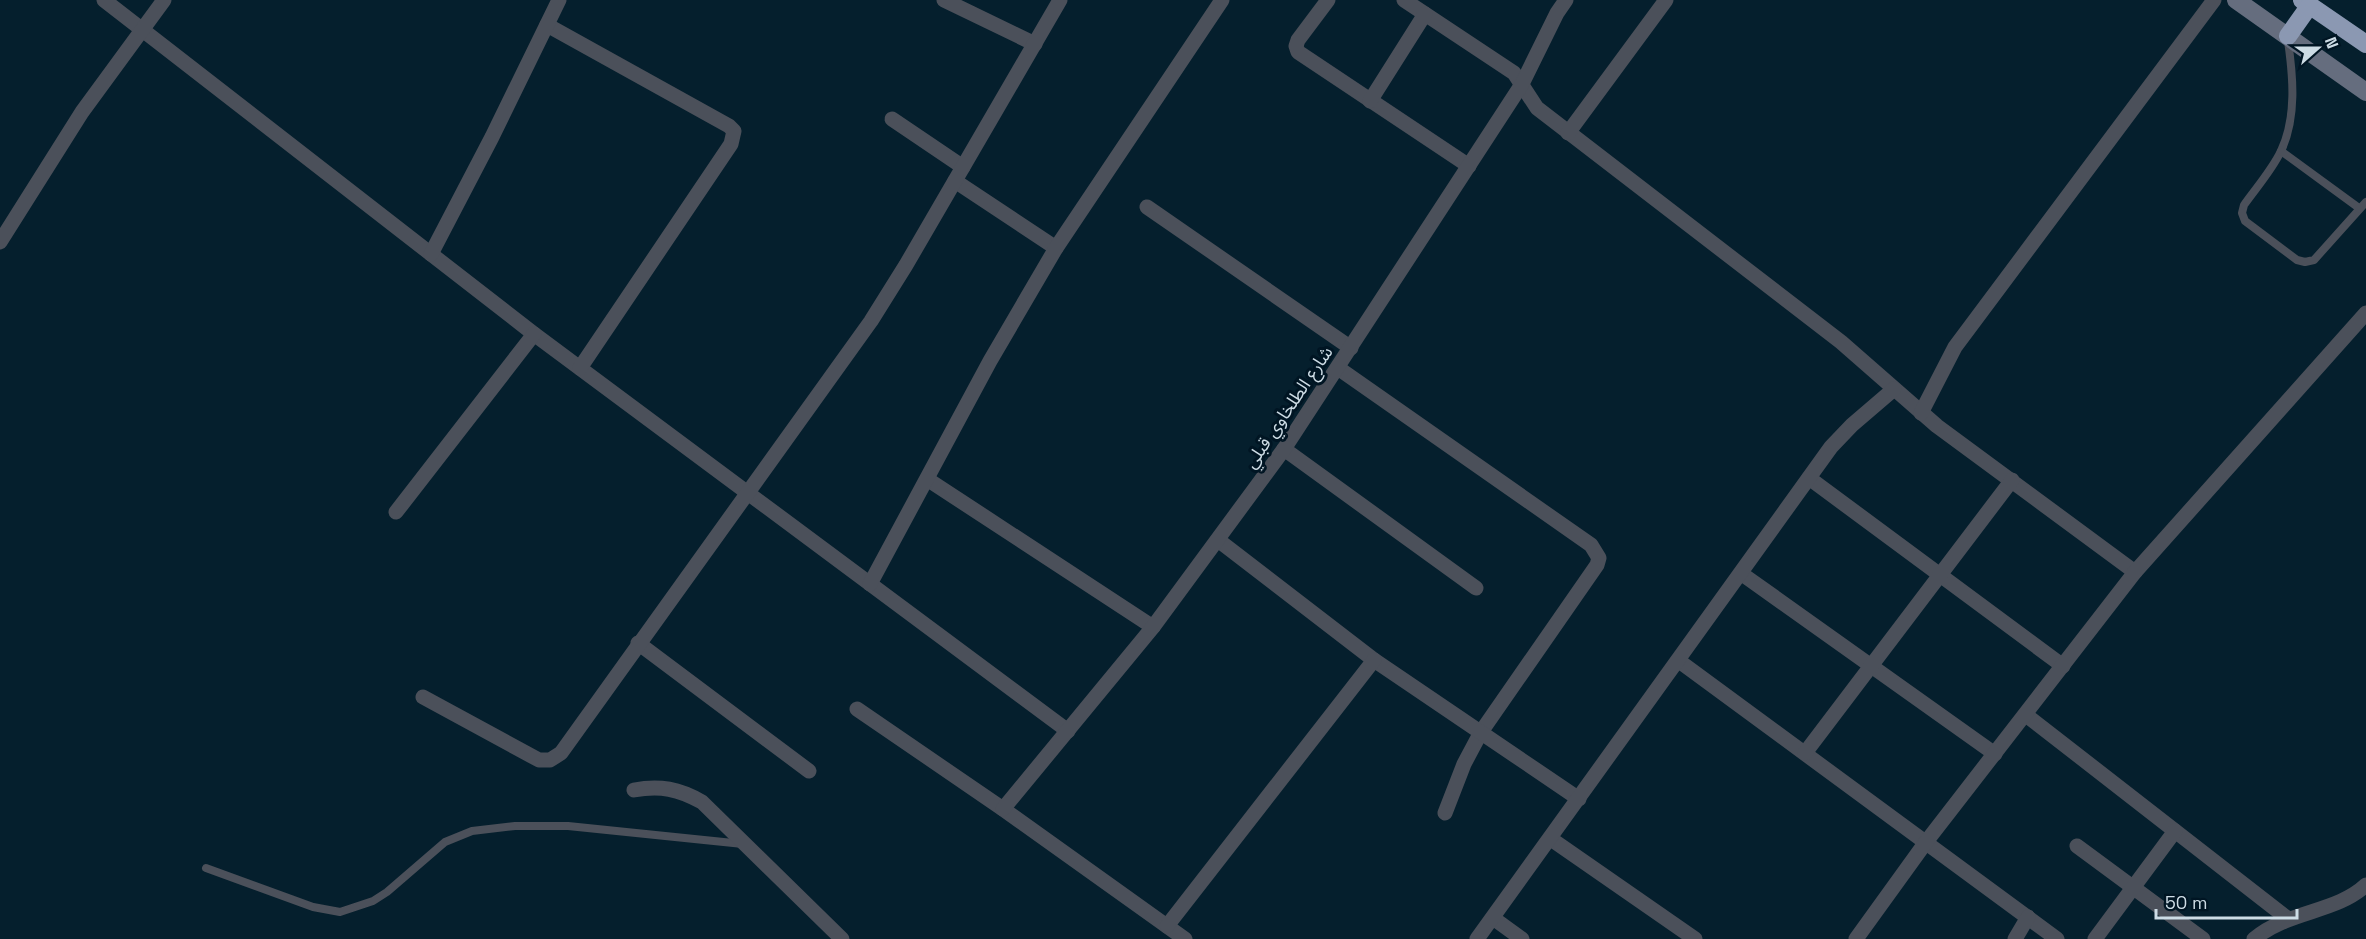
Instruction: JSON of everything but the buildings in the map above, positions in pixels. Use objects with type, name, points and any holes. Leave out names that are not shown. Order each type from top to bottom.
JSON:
[{"type":"highway","points":[[2288,36],[2306,3],[2366,44]]},
{"type":"street","points":[[104,0],[534,334],[1068,731]]},
{"type":"street","points":[[0,242],[82,112],[164,0]]},
{"type":"street","points":[[431,254],[559,0]]},
{"type":"street","points":[[944,0],[1035,44]]},
{"type":"street","points":[[423,697],[539,760],[550,760],[561,753],[871,321],[1060,0]]},
{"type":"street","points":[[870,584],[990,361],[1056,248],[1222,0]]},
{"type":"street","points":[[1328,0],[1298,40],[1296,46],[1298,52],[1469,166]]},
{"type":"street","points":[[1404,0],[1503,65],[1522,84],[1537,108],[1568,133],[1841,342],[1921,413],[2135,572]]},
{"type":"street","name":"شارع الطلخاوي قبلي","points":[[1003,809],[1153,627],[1284,449],[1522,84],[1557,13],[1566,0]]},
{"type":"street","points":[[1568,133],[1666,0]]},
{"type":"street","points":[[1921,413],[1955,347],[2214,0]]},
{"type":"street","points":[[2236,0],[2366,92]]},
{"type":"street","points":[[1370,101],[1425,14]]},
{"type":"street","points":[[547,26],[729,126],[734,132],[732,144],[580,368]]},
{"type":"street","points":[[892,119],[963,167]]},
{"type":"street","points":[[955,181],[1056,248]]},
{"type":"street","points":[[1147,207],[1351,348]]},
{"type":"street","points":[[1856,939],[1926,842],[2026,716],[2135,572],[2366,313]]},
{"type":"street","points":[[396,512],[534,334]]},
{"type":"street","points":[[1338,368],[1591,545],[1597,551],[1599,558],[1597,565],[1481,732],[1464,764],[1445,813]]},
{"type":"street","points":[[1477,939],[1832,447],[1852,425],[1894,389]]},
{"type":"street","points":[[1284,449],[1476,588]]},
{"type":"street","points":[[1809,478],[2062,666]]},
{"type":"street","points":[[927,479],[1153,627]]},
{"type":"street","points":[[1805,753],[2012,480]]},
{"type":"street","points":[[1218,540],[1374,660],[1579,799]]},
{"type":"street","points":[[1742,574],[1995,754]]},
{"type":"street","points":[[638,643],[809,771]]},
{"type":"street","points":[[1167,926],[1374,660]]},
{"type":"street","points":[[1679,661],[2057,939]]},
{"type":"street","points":[[857,709],[1003,809],[1185,939]]},
{"type":"street","points":[[2026,716],[2287,918]]},
{"type":"street","points":[[634,790],[652,787],[670,788],[687,793],[702,802],[842,939]]},
{"type":"street","points":[[2095,939],[2175,831]]},
{"type":"street","points":[[1551,839],[1695,939]]},
{"type":"street","points":[[2077,846],[2203,939]]},
{"type":"street","points":[[2254,939],[2266,929],[2287,918],[2351,898],[2366,885]]},
{"type":"street","points":[[2015,939],[2028,917]]},
{"type":"street","points":[[1493,918],[1522,939]]},
{"type":"lane","points":[[2288,36],[2293,75],[2291,114],[2281,151],[2244,205],[2242,213],[2245,220],[2296,260],[2305,262],[2314,260],[2366,202]]},
{"type":"lane","points":[[2281,151],[2359,208]]},
{"type":"lane","points":[[206,868],[313,907],[340,912],[373,902],[444,842],[472,831],[515,826],[568,826],[745,844]]}]
